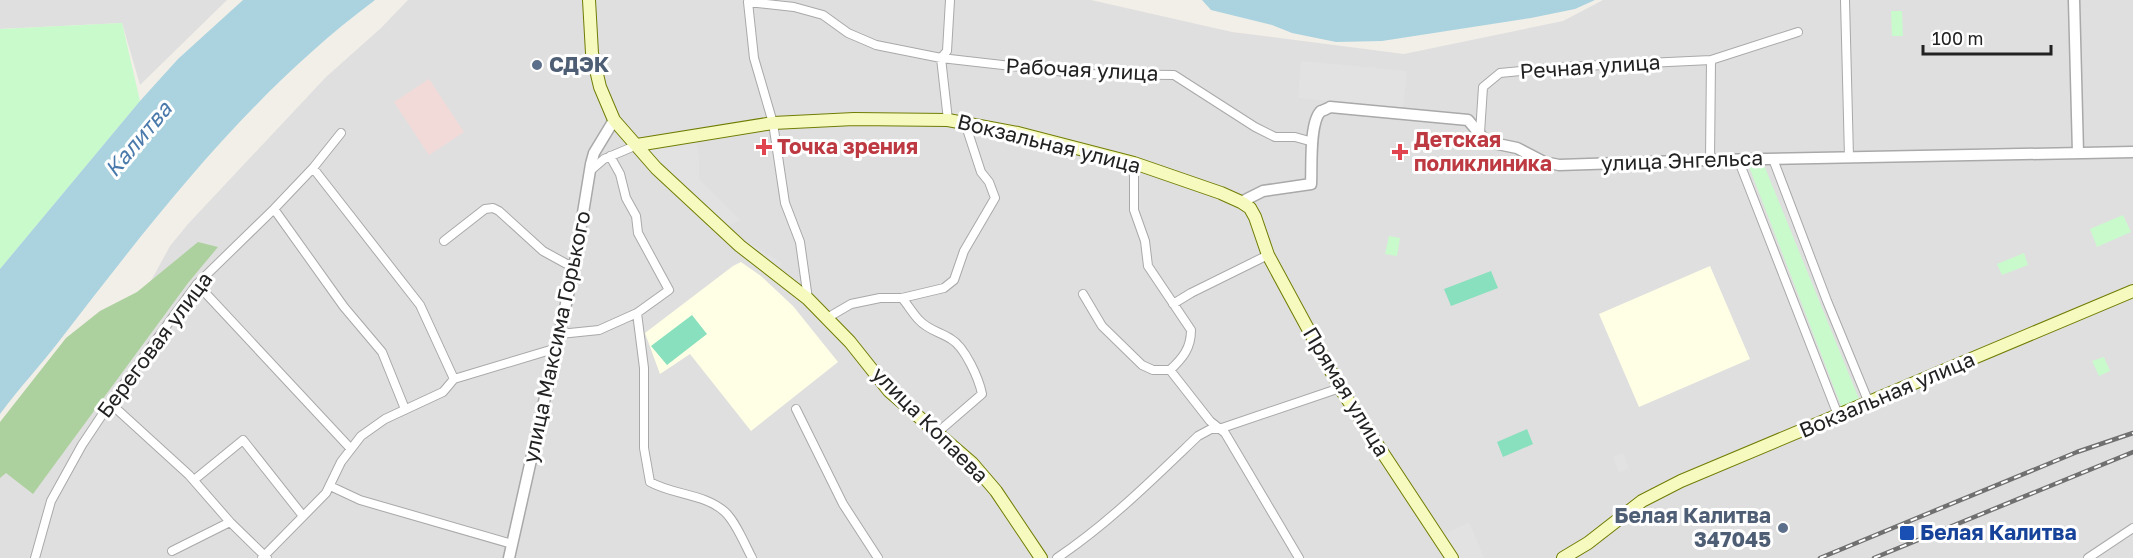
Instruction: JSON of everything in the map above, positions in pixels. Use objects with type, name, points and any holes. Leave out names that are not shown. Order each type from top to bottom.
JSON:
[{"type":"main road","name":"улица Копаева","points":[[588,0],[592,52],[600,87],[614,120],[653,166],[740,246],[808,299],[850,342],[889,391],[972,462],[996,491],[1041,558]]},
{"type":"main road","name":"Вокзальная улица","points":[[637,145],[773,123],[854,119],[948,120],[1018,133],[1134,163],[1221,193],[1250,208],[1256,217]]},
{"type":"main road","name":"Прямая улица","points":[[1256,217],[1268,255],[1340,388],[1452,558]]},
{"type":"main road","name":"Вокзальная улица","points":[[1563,558],[1588,543],[1642,501],[1681,481],[2133,291]]},
{"type":"street","points":[[948,120],[941,58],[947,51],[950,0]]},
{"type":"street","points":[[1845,0],[1850,157]]},
{"type":"street","points":[[2074,0],[2078,153]]},
{"type":"street","name":"Рабочая улица","points":[[773,123],[754,58],[748,2],[794,7],[823,15],[848,33],[876,45],[941,58],[1083,74],[1174,75],[1275,137],[1295,137],[1313,142]]},
{"type":"street","name":"Речная улица","points":[[1480,133],[1483,87],[1500,73],[1562,67],[1712,60],[1798,32]]},
{"type":"street","points":[[1710,160],[1712,60]]},
{"type":"street","name":"улица Энгельса","points":[[1241,202],[1263,191],[1311,184],[1316,119],[1321,111],[1330,107],[1468,120],[1484,139],[1516,148],[1544,162],[1559,165],[1738,159],[2133,152]]},
{"type":"street","name":"улица Максима Горького","points":[[509,558],[574,268],[594,153],[614,120]]},
{"type":"street","points":[[773,123],[785,203],[800,242],[808,299]]},
{"type":"street","points":[[827,318],[851,304],[880,298],[902,298],[944,288],[954,280],[964,251],[995,198],[989,182],[981,172],[965,123]]},
{"type":"street","name":"Береговая улица","points":[[35,558],[51,501],[82,445],[110,403],[197,284],[314,168],[340,133]]},
{"type":"street","points":[[590,171],[610,156],[637,145]]},
{"type":"street","points":[[560,334],[599,330],[637,314],[669,290],[638,233],[636,216],[626,198],[620,174],[610,156]]},
{"type":"street","points":[[1738,159],[1838,416]]},
{"type":"street","points":[[1773,159],[1869,403]]},
{"type":"street","points":[[1083,294],[1102,326],[1142,365],[1153,370],[1170,370],[1183,358],[1191,342],[1191,330],[1148,266],[1145,241],[1134,210],[1134,163]]},
{"type":"street","points":[[314,168],[420,305],[454,379]]},
{"type":"street","points":[[444,241],[485,209],[493,208],[543,251],[574,268]]},
{"type":"street","points":[[274,209],[344,308],[382,352],[405,409]]},
{"type":"street","points":[[1173,304],[1268,255]]},
{"type":"street","points":[[197,284],[351,449]]},
{"type":"street","points":[[902,298],[919,321],[937,333],[952,339],[962,348],[980,386],[982,394],[938,432]]},
{"type":"street","points":[[637,314],[645,368],[644,448],[651,482],[662,488],[712,503],[727,513],[752,558]]},
{"type":"street","points":[[110,403],[194,480],[230,522],[265,557],[326,493],[341,462],[361,436],[385,419],[443,392],[454,379],[557,348]]},
{"type":"street","points":[[1170,370],[1210,422],[1225,433],[1299,558]]},
{"type":"street","points":[[1057,558],[1090,536],[1111,518],[1198,436],[1211,429],[1219,429],[1340,388]]},
{"type":"street","points":[[796,408],[843,504],[878,558]]},
{"type":"street","points":[[194,480],[243,441],[303,516]]},
{"type":"street","points":[[330,486],[360,500],[512,544]]},
{"type":"street","points":[[172,551],[230,522]]},
{"type":"street","points":[[2088,558],[2133,528]]},
{"type":"shaded area","points":[[0,0],[227,0],[140,85],[122,23],[0,29]]},
{"type":"shaded area","points":[[408,0],[1091,0],[1232,32],[1404,54],[1563,21],[1603,0],[2133,0],[2133,558],[0,558],[0,472],[146,290],[170,246],[188,224],[326,77],[381,28]]},
{"type":"shaded area","points":[[1301,61],[1407,71],[1403,108],[1298,98]]},
{"type":"shaded area","points":[[429,79],[464,132],[429,155],[394,102]]},
{"type":"shaded area","points":[[696,140],[699,179],[740,220],[726,227],[645,148]]},
{"type":"shaded area","points":[[746,241],[782,263],[779,267],[744,244]]},
{"type":"shaded area","points":[[741,262],[761,276],[793,306],[838,362],[751,431],[690,354],[660,374],[645,333]]},
{"type":"shaded area","points":[[1710,266],[1750,359],[1639,407],[1599,314]]},
{"type":"shaded area","points":[[1623,453],[1629,468],[1619,473],[1613,457]]},
{"type":"shaded area","points":[[1469,522],[1484,558],[1458,558],[1443,535]]},
{"type":"green space","points":[[1891,11],[1902,11],[1903,36],[1892,36]]},
{"type":"green space","points":[[122,23],[140,101],[0,269],[0,29]]},
{"type":"green space","points":[[1748,164],[1764,165],[1861,404],[1843,411]]},
{"type":"green space","points":[[2123,215],[2131,232],[2097,247],[2090,229]]},
{"type":"green space","points":[[1389,236],[1400,238],[1397,256],[1385,254]]},
{"type":"green space","points":[[198,242],[218,247],[188,283],[33,494],[6,473],[0,478],[0,422],[66,338],[100,311],[137,292]]},
{"type":"green space","points":[[2024,253],[2028,265],[2002,275],[1997,264]]},
{"type":"green space","points":[[1491,271],[1498,288],[1451,306],[1444,289]]},
{"type":"green space","points":[[692,315],[707,334],[667,365],[651,346]]},
{"type":"green space","points":[[2104,357],[2110,371],[2099,376],[2092,361]]},
{"type":"green space","points":[[1527,429],[1533,444],[1503,457],[1497,442]]},
{"type":"water","name":"Калитва","points":[[243,0],[375,0],[286,75],[206,159],[168,203],[0,414],[0,269],[140,101],[178,59]]},
{"type":"water","points":[[1202,0],[1595,0],[1575,9],[1531,18],[1382,41],[1336,42],[1292,33],[1272,25],[1211,10]]},
{"type":"railway","points":[[1820,558],[2077,452],[2133,433]]},
{"type":"railway","points":[[1874,558],[2133,452]]},
{"type":"place","name":"СДЭК","points":[[537,65]]},
{"type":"place","name":"Точка зрения","points":[[764,147]]},
{"type":"place","name":"Детская поликлиника","points":[[1400,152]]},
{"type":"place","name":"Белая Калитва 347045","points":[[1783,528]]},
{"type":"place","name":"Белая Калитва","points":[[1907,533]]}]
